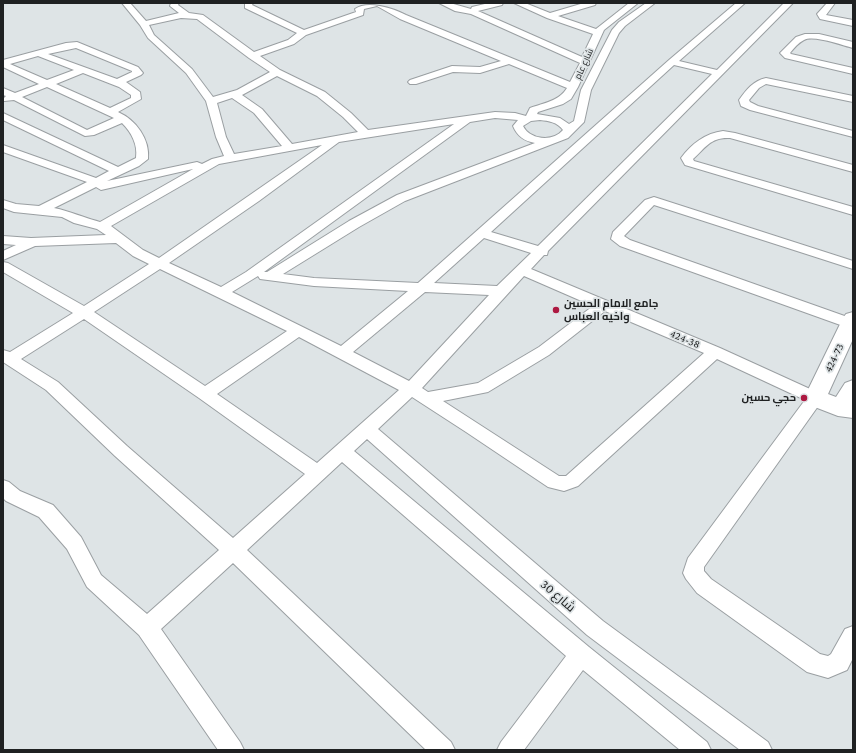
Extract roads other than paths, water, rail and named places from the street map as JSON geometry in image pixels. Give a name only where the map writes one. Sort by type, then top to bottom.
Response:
[{"type":"street","points":[[126,3],[144,24],[151,36],[189,71],[211,101],[221,137],[230,157]]},
{"type":"street","points":[[176,3],[174,6],[187,15]]},
{"type":"street","points":[[249,3],[248,6],[303,33]]},
{"type":"street","points":[[252,56],[291,42],[303,33],[360,13],[359,9],[361,7],[378,3],[403,17],[573,87]]},
{"type":"street","points":[[443,3],[458,10],[473,12],[585,62]]},
{"type":"street","points":[[473,12],[475,9],[499,3]]},
{"type":"street","points":[[518,3],[550,16],[598,32]]},
{"type":"street","points":[[550,16],[592,3]]},
{"type":"street","name":"شارع عام","points":[[528,118],[534,110],[559,102],[566,98],[573,87],[598,32],[605,24],[634,3]]},
{"type":"street","name":"شارع عام","points":[[567,132],[579,122],[586,90],[615,32],[651,3]]},
{"type":"street","points":[[342,353],[423,286],[672,62],[742,3]]},
{"type":"street","points":[[147,628],[411,389],[501,291],[542,252],[789,3]]},
{"type":"street","points":[[831,3],[821,14],[823,16],[853,23]]},
{"type":"street","points":[[620,14],[632,17]]},
{"type":"street","points":[[144,24],[187,15],[195,15],[200,17],[252,56],[277,72],[321,94],[347,115],[366,134]]},
{"type":"street","points":[[853,45],[812,36],[804,36],[800,38],[786,53],[788,56],[853,71]]},
{"type":"street","points":[[3,64],[38,53],[66,46],[77,45],[138,71],[138,73],[123,80],[120,84]]},
{"type":"street","points":[[38,53],[120,84],[136,94],[136,99],[110,112]]},
{"type":"street","points":[[413,82],[452,69],[480,70],[510,61]]},
{"type":"street","points":[[672,62],[719,73]]},
{"type":"street","points":[[3,64],[123,118],[132,127],[143,150],[142,159],[138,162],[118,170],[83,190],[41,210]]},
{"type":"street","points":[[3,101],[82,70]]},
{"type":"street","points":[[211,101],[235,95],[277,72]]},
{"type":"street","points":[[853,99],[770,80],[764,80],[759,82],[744,100],[746,104],[754,108],[853,134]]},
{"type":"street","points":[[3,91],[85,133],[90,133],[123,118]]},
{"type":"street","points":[[235,95],[258,111],[289,147]]},
{"type":"street","points":[[83,190],[230,157],[366,134],[495,115],[555,119],[566,125],[567,132]]},
{"type":"street","points":[[3,116],[118,170]]},
{"type":"street","points":[[528,118],[520,122],[518,126],[519,131],[523,135],[536,140],[551,141]]},
{"type":"street","points":[[223,292],[251,275],[468,119]]},
{"type":"street","points":[[567,132],[588,137]]},
{"type":"street","points":[[269,277],[354,224],[401,198],[560,138],[567,132]]},
{"type":"street","points":[[853,169],[719,134],[711,136],[687,158],[689,163],[700,167],[853,211]]},
{"type":"street","points":[[338,139],[159,264],[85,313],[6,357],[52,386],[121,452],[233,550],[443,750]]},
{"type":"street","points":[[3,148],[97,182]]},
{"type":"street","points":[[102,226],[216,160]]},
{"type":"street","points":[[852,321],[625,243],[618,239],[618,235],[649,203],[654,201],[853,265]]},
{"type":"street","points":[[3,204],[14,208],[65,214],[82,221],[102,226],[138,253],[159,264],[223,292],[411,389],[554,482],[564,484],[572,481],[715,352]]},
{"type":"street","points":[[482,233],[542,252]]},
{"type":"street","points":[[3,240],[31,242],[118,239]]},
{"type":"street","points":[[3,256],[31,242]]},
{"type":"street","points":[[3,266],[85,313],[205,394],[317,473]]},
{"type":"street","name":"424-38","points":[[523,271],[715,352],[848,412]]},
{"type":"street","points":[[251,275],[314,282],[423,286],[501,291]]},
{"type":"street","points":[[426,398],[482,388],[544,351],[603,305]]},
{"type":"street","name":"424-73","points":[[815,398],[852,321]]},
{"type":"street","points":[[205,394],[298,331]]},
{"type":"street","points":[[848,412],[853,388]]},
{"type":"street","points":[[815,398],[694,564],[693,573],[704,586],[815,664],[828,667],[839,662],[853,636]]},
{"type":"street","name":"شارع 30","points":[[366,429],[595,628],[760,750]]},
{"type":"street","points":[[342,451],[581,655],[699,750]]},
{"type":"street","points":[[3,487],[13,496],[46,511],[74,543],[94,581],[147,628],[232,750]]},
{"type":"street","points":[[509,750],[581,655]]},
{"type":"place","name":"جامع الامام الحسين واخيه العباس","points":[[556,310]]},
{"type":"place","name":"حجي حسين","points":[[804,398]]}]
